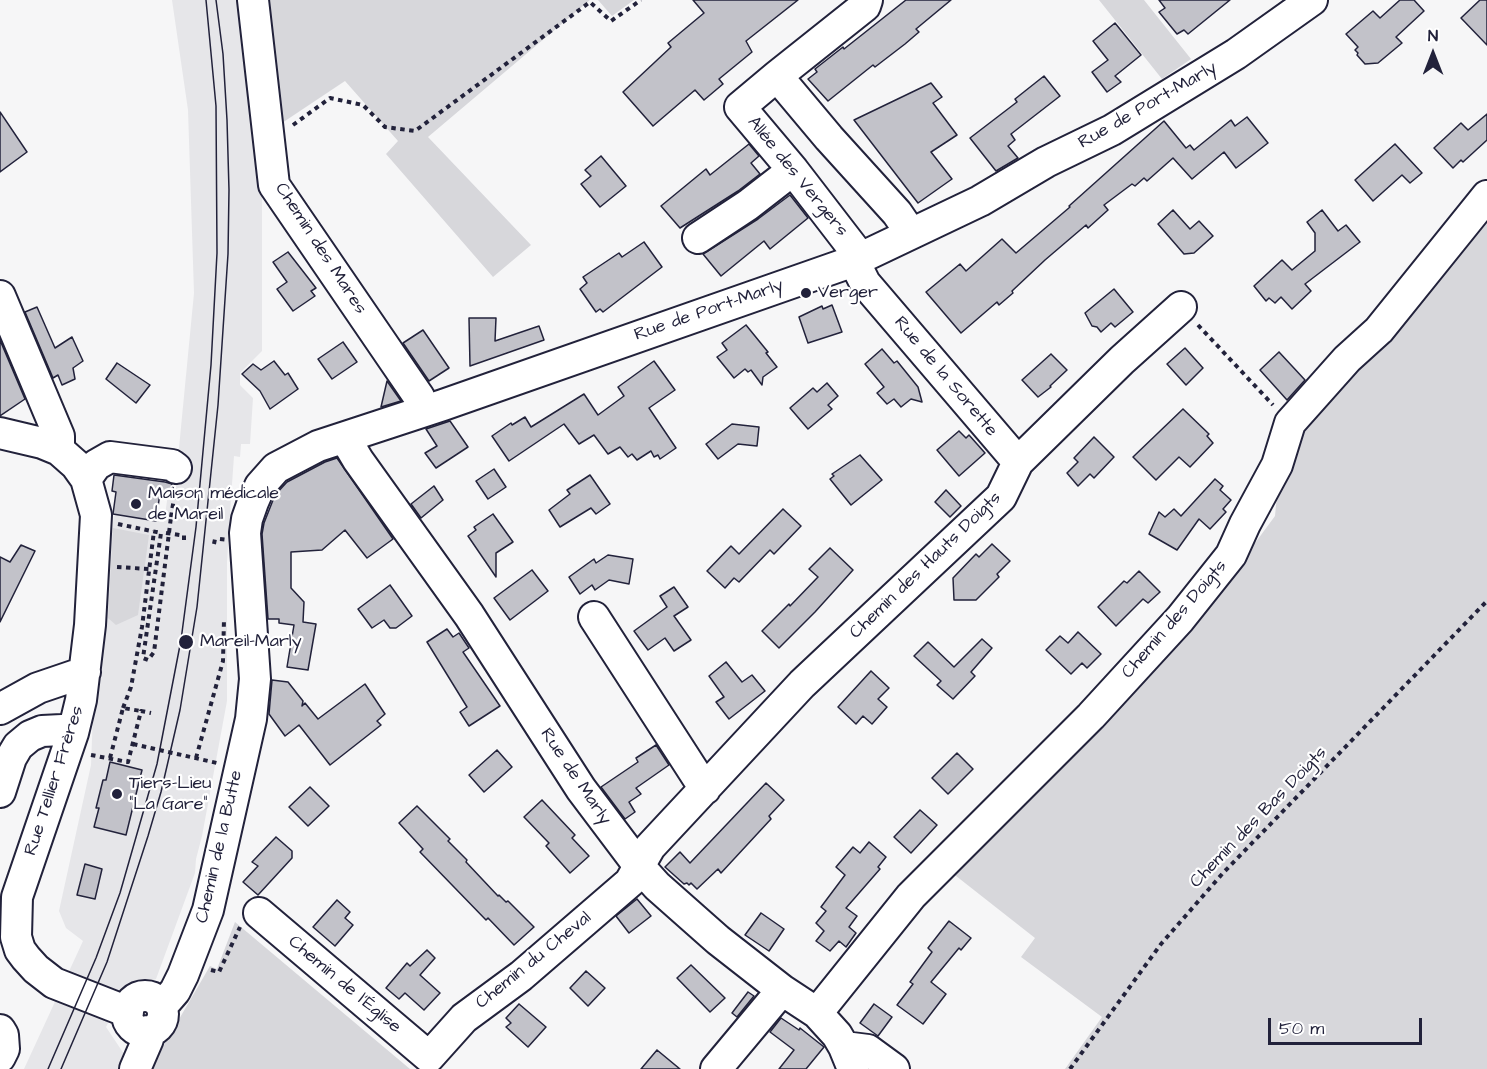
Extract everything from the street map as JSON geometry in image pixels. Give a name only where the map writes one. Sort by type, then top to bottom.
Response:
[{"type":"street","name":"Chemin des Mares","points":[[253,0],[274,184],[418,400]]},
{"type":"street","name":"Allée des Vergers","points":[[857,259],[793,170],[740,107],[865,6],[867,0]]},
{"type":"street","name":"Rue de Port-Marly","points":[[255,679],[245,533],[253,502],[261,486],[276,468],[310,449],[345,438],[418,400],[857,259],[910,232],[980,201],[1046,162],[1112,130],[1236,54],[1312,0]]},
{"type":"street","points":[[777,76],[897,213],[910,232]]},
{"type":"street","points":[[698,238],[748,205],[793,170]]},
{"type":"street","name":"Chemin des Doigts","points":[[817,1013],[911,896],[1091,716],[1180,619],[1230,555],[1277,465],[1290,423],[1347,359],[1379,330],[1487,196]]},
{"type":"street","name":"Rue de la Sorette","points":[[857,259],[865,283],[1018,462]]},
{"type":"street","points":[[0,296],[59,436],[58,450]]},
{"type":"street","name":"Chemin des Hauts Doigts","points":[[639,866],[650,847],[802,684],[1001,496],[1018,462],[1122,360],[1182,307]]},
{"type":"street","name":"Rue Tellier Frères","points":[[0,433],[42,443],[58,450],[76,465],[86,479],[96,515],[90,625],[83,686],[70,742],[17,897],[16,937],[20,950],[26,958],[54,983],[146,1016]]},
{"type":"street","name":"Rue de Marly","points":[[345,438],[358,460],[469,615],[581,789],[639,866],[657,886],[718,940],[782,990],[817,1013],[837,1035],[849,1058]]},
{"type":"street","points":[[86,479],[96,465],[110,457],[172,465],[176,468]]},
{"type":"street","points":[[594,617],[705,789]]},
{"type":"street","name":"Chemin de la Butte","points":[[135,1069],[148,1039],[146,1016],[175,992],[208,910],[251,719],[255,679]]},
{"type":"street","points":[[0,709],[38,688],[83,686]]},
{"type":"street","points":[[0,792],[11,758],[18,746],[30,736],[42,731],[62,730],[70,742]]},
{"type":"street","name":"Chemin du Cheval","points":[[429,1057],[464,1018],[521,976],[630,882],[639,866]]},
{"type":"street","name":"Chemin de l'Église","points":[[250,918],[429,1057]]},
{"type":"street","points":[[716,1069],[782,990]]},
{"type":"street","points":[[0,1030],[3,1035],[4,1049],[0,1057]]},
{"type":"street","points":[[849,1058],[868,1050],[894,1069]]},
{"type":"path","points":[[270,141],[330,98],[363,105],[385,127],[415,131],[590,2],[611,21],[641,0]]},
{"type":"path","points":[[1182,307],[1290,423]]},
{"type":"path","points":[[163,533],[143,658],[148,660],[154,652],[174,517],[172,511]]},
{"type":"path","points":[[96,515],[107,522],[183,537]]},
{"type":"path","points":[[110,758],[131,687],[139,647],[154,531]]},
{"type":"path","points":[[214,544],[218,539],[229,540]]},
{"type":"path","points":[[94,565],[149,569]]},
{"type":"path","name":"Chemin des Bas Doigts","points":[[1070,1069],[1161,944],[1223,873],[1487,601]]},
{"type":"path","points":[[196,758],[223,661]]},
{"type":"path","points":[[123,708],[151,713]]},
{"type":"path","points":[[70,742],[110,758],[128,762],[141,711]]},
{"type":"path","points":[[150,748],[151,742]]},
{"type":"path","points":[[133,744],[214,762]]},
{"type":"path","points":[[181,755],[183,749]]},
{"type":"path","points":[[207,969],[219,972],[250,918]]},
{"type":"shaded area","points":[[172,0],[247,0],[262,190],[262,351],[240,373],[240,385],[253,398],[250,444],[241,444],[240,457],[234,456],[227,562],[227,701],[195,873],[156,979],[125,990],[106,1027],[132,1066],[130,1069],[24,1069],[83,941],[66,928],[59,911],[91,765],[94,687],[114,514],[164,522],[168,494],[170,494],[178,458],[194,293],[188,110]]},
{"type":"shaded area","points":[[270,0],[590,0],[428,137],[531,245],[493,277],[386,154],[398,141],[345,81],[279,125],[274,116]]},
{"type":"shaded area","points":[[598,0],[634,0],[612,16]]},
{"type":"shaded area","points":[[1099,0],[1144,0],[1191,59],[1162,79]]},
{"type":"shaded area","points":[[1487,214],[1487,1069],[1065,1069],[1102,1017],[1021,957],[1035,938],[951,872],[1191,630],[1275,516],[1279,474],[1298,435],[1394,332]]},
{"type":"shaded area","points":[[113,528],[149,535],[138,615],[116,625],[108,618]]},
{"type":"shaded area","points":[[235,922],[410,1069],[150,1069],[210,966],[217,969]]},
{"type":"building","points":[[693,0],[798,0],[746,41],[752,52],[719,79],[723,84],[704,100],[695,90],[653,126],[623,92],[671,47],[668,43],[704,13]]},
{"type":"building","points":[[906,0],[951,0],[916,29],[919,32],[905,44],[875,67],[873,65],[828,101],[808,79],[817,72],[815,69]]},
{"type":"building","points":[[1159,0],[1230,0],[1188,34],[1184,30],[1177,34],[1159,12],[1165,8]]},
{"type":"building","points":[[1400,0],[1414,0],[1424,11],[1396,37],[1402,43],[1378,63],[1365,64],[1357,55],[1355,50],[1358,47],[1346,34],[1373,11],[1380,18]]},
{"type":"building","points":[[1480,0],[1487,0],[1487,45],[1461,18]]},
{"type":"building","points":[[1115,23],[1141,55],[1115,76],[1121,82],[1107,92],[1092,72],[1108,60],[1093,41]]},
{"type":"building","points":[[1044,76],[1060,96],[1011,134],[1015,140],[1008,146],[1018,158],[996,171],[970,138],[1017,102],[1015,99]]},
{"type":"building","points":[[931,83],[942,97],[933,103],[957,135],[931,152],[952,179],[918,203],[854,120]]},
{"type":"building","points":[[0,112],[27,152],[0,172]]},
{"type":"building","points":[[1487,114],[1487,140],[1453,168],[1434,148],[1461,123],[1468,130]]},
{"type":"building","points":[[1247,117],[1268,143],[1236,168],[1224,152],[1192,179],[1173,158],[1147,181],[1144,178],[1135,186],[1132,184],[1104,205],[1108,210],[1088,228],[1086,225],[1045,260],[1012,291],[1013,293],[999,305],[997,302],[961,333],[926,292],[960,264],[966,271],[1002,239],[1016,253],[1164,121],[1186,148],[1190,145],[1194,150],[1231,120],[1235,126]]},
{"type":"building","points":[[749,144],[759,156],[751,163],[760,174],[680,228],[661,206],[706,169],[710,175]]},
{"type":"building","points":[[1395,144],[1422,173],[1410,183],[1402,175],[1373,201],[1355,180]]},
{"type":"building","points":[[601,156],[626,186],[600,207],[581,184],[591,176],[585,170]]},
{"type":"building","points":[[790,195],[808,218],[770,249],[764,241],[721,276],[703,254],[758,219]]},
{"type":"building","points":[[1173,210],[1190,229],[1199,221],[1213,236],[1194,253],[1184,254],[1158,224]]},
{"type":"building","points":[[1322,210],[1338,231],[1346,225],[1360,242],[1305,284],[1311,291],[1292,309],[1281,297],[1275,303],[1269,298],[1266,301],[1254,286],[1282,260],[1292,270],[1315,251],[1315,233],[1307,222]]},
{"type":"building","points":[[644,242],[662,267],[603,312],[600,309],[596,312],[580,289],[587,283],[583,277],[619,253],[622,257]]},
{"type":"building","points":[[288,252],[316,288],[311,291],[315,296],[293,311],[277,289],[287,282],[273,262]]},
{"type":"building","points":[[1114,289],[1133,312],[1115,327],[1111,323],[1101,332],[1097,327],[1092,326],[1085,313]]},
{"type":"building","points":[[832,305],[842,332],[808,343],[799,317],[822,306],[823,309]]},
{"type":"building","points":[[37,307],[55,348],[72,337],[83,361],[73,368],[75,379],[62,385],[58,375],[53,378],[25,312]]},
{"type":"building","points":[[469,318],[496,318],[495,341],[539,326],[544,340],[470,366]]},
{"type":"building","points":[[746,325],[777,367],[763,377],[762,385],[751,370],[748,372],[745,369],[734,378],[717,357],[727,350],[722,343]]},
{"type":"building","points":[[423,330],[449,368],[429,381],[403,343]]},
{"type":"building","points":[[0,340],[25,399],[0,416]]},
{"type":"building","points":[[343,342],[357,362],[332,379],[318,359]]},
{"type":"building","points":[[1185,348],[1203,368],[1186,385],[1167,364]]},
{"type":"building","points":[[882,349],[894,363],[897,361],[918,387],[922,402],[911,399],[901,407],[894,399],[887,404],[877,393],[884,387],[865,364]]},
{"type":"building","points":[[1279,352],[1305,380],[1287,400],[1260,370]]},
{"type":"building","points":[[1051,354],[1067,370],[1038,397],[1022,380]]},
{"type":"building","points":[[274,361],[285,375],[288,373],[298,389],[270,409],[260,391],[242,374],[253,364],[261,370]]},
{"type":"building","points":[[654,361],[675,390],[649,408],[676,448],[660,459],[658,455],[654,457],[651,451],[637,460],[632,454],[628,457],[620,447],[608,454],[594,435],[579,444],[564,424],[509,461],[492,436],[525,417],[531,427],[584,394],[598,415],[624,396],[618,387]]},
{"type":"building","points":[[117,363],[150,385],[136,403],[106,379]]},
{"type":"building","points":[[387,381],[401,401],[381,407]]},
{"type":"building","points":[[827,383],[838,396],[828,405],[832,409],[808,429],[790,408],[813,388],[817,392]]},
{"type":"building","points":[[1183,409],[1209,434],[1207,436],[1213,443],[1190,467],[1179,457],[1156,480],[1133,457]]},
{"type":"building","points":[[450,421],[468,447],[436,468],[425,453],[437,446],[426,429]]},
{"type":"building","points":[[732,424],[759,427],[757,446],[738,444],[718,459],[706,444]]},
{"type":"building","points":[[959,431],[966,438],[969,435],[985,453],[959,476],[937,450]]},
{"type":"building","points":[[1094,437],[1114,457],[1094,478],[1090,474],[1078,486],[1067,473],[1078,462],[1074,458]]},
{"type":"building","points":[[860,455],[882,480],[851,505],[830,479],[834,476],[832,474]]},
{"type":"building","points":[[337,458],[393,539],[367,558],[345,530],[322,550],[291,552],[291,588],[304,602],[303,622],[316,624],[308,670],[287,667],[294,625],[279,623],[279,619],[268,619],[262,534],[264,523],[275,495],[287,482]]},
{"type":"building","points":[[494,469],[506,487],[488,499],[476,481]]},
{"type":"building","name":"Maison médicale de Mareil","points":[[114,475],[172,484],[170,495],[160,493],[156,521],[113,514],[116,492],[112,491]]},
{"type":"building","points":[[590,475],[610,504],[596,514],[591,508],[560,527],[549,510],[570,494],[567,490]]},
{"type":"building","points":[[1215,479],[1223,486],[1220,490],[1231,500],[1223,509],[1226,512],[1210,529],[1199,519],[1177,550],[1149,534],[1159,512],[1165,517],[1174,509],[1181,516]]},
{"type":"building","points":[[434,486],[443,500],[421,518],[411,504]]},
{"type":"building","points":[[946,490],[961,506],[950,517],[935,502]]},
{"type":"building","points":[[783,509],[801,526],[774,554],[770,550],[739,582],[734,578],[725,588],[707,571],[731,546],[739,554]]},
{"type":"building","points":[[493,514],[513,542],[496,553],[496,577],[468,536],[476,530],[474,527]]},
{"type":"building","points":[[992,544],[1010,561],[997,574],[999,577],[976,600],[954,600],[953,578],[976,554],[979,557]]},
{"type":"building","points":[[21,545],[35,551],[0,622],[0,557],[10,562]]},
{"type":"building","points":[[830,548],[853,570],[779,648],[762,631],[818,577],[809,569]]},
{"type":"building","points":[[608,555],[633,559],[629,584],[609,580],[595,590],[592,585],[580,594],[569,577],[594,559],[596,563]]},
{"type":"building","points":[[532,570],[548,591],[510,620],[494,598]]},
{"type":"building","points":[[1139,571],[1160,592],[1148,603],[1143,599],[1116,626],[1098,607],[1124,581],[1127,583]]},
{"type":"building","points":[[390,585],[412,616],[396,628],[390,628],[384,620],[372,628],[358,609]]},
{"type":"building","points":[[674,587],[688,607],[674,616],[691,640],[674,651],[665,638],[648,650],[634,631],[667,607],[660,596]]},
{"type":"building","points":[[447,629],[453,637],[459,633],[469,648],[463,652],[500,706],[469,726],[460,712],[467,707],[427,642]]},
{"type":"building","points":[[1078,632],[1101,654],[1087,668],[1082,663],[1071,674],[1046,650],[1060,636],[1068,643]]},
{"type":"building","points":[[982,639],[992,648],[971,672],[975,676],[953,699],[937,685],[941,681],[914,656],[928,642],[954,667]]},
{"type":"building","points":[[726,662],[742,682],[752,675],[765,691],[729,719],[716,702],[724,697],[709,676]]},
{"type":"building","points":[[871,671],[889,688],[878,699],[887,707],[872,724],[863,716],[856,724],[838,707]]},
{"type":"building","points":[[272,680],[288,682],[303,701],[302,706],[305,703],[318,719],[365,684],[385,714],[377,721],[381,725],[330,765],[299,725],[285,736],[269,714]]},
{"type":"building","points":[[656,745],[669,765],[636,788],[641,794],[629,802],[635,812],[625,819],[601,787],[638,762],[636,758]]},
{"type":"building","points":[[497,750],[512,767],[484,792],[469,775]]},
{"type":"building","points":[[957,753],[973,769],[948,794],[932,778]]},
{"type":"building","name":"Tiers-Lieu \"La Gare\"","points":[[110,762],[142,770],[126,835],[94,827],[99,808],[96,808]]},
{"type":"building","points":[[766,783],[784,800],[769,816],[771,819],[721,873],[718,869],[697,889],[691,883],[684,884],[665,867],[680,852],[690,863]]},
{"type":"building","points":[[310,787],[329,806],[308,826],[289,807]]},
{"type":"building","points":[[542,800],[575,835],[572,838],[589,856],[570,873],[546,846],[549,843],[524,817]]},
{"type":"building","points":[[417,806],[450,839],[448,841],[498,896],[508,901],[534,927],[514,945],[488,918],[486,920],[420,852],[423,849],[399,823]]},
{"type":"building","points":[[920,810],[937,825],[911,853],[894,837]]},
{"type":"building","points":[[276,837],[292,851],[292,858],[258,895],[243,882],[258,866],[252,862]]},
{"type":"building","points":[[869,842],[886,857],[878,867],[880,869],[846,908],[857,916],[849,927],[856,933],[846,947],[839,941],[830,951],[816,941],[824,931],[816,923],[826,911],[821,907],[845,875],[836,867],[853,847],[860,853]]},
{"type":"building","points":[[85,864],[102,869],[95,899],[77,895]]},
{"type":"building","points":[[637,899],[651,916],[629,933],[616,916]]},
{"type":"building","points":[[337,900],[350,912],[345,918],[353,925],[335,946],[313,927]]},
{"type":"building","points":[[761,913],[784,929],[769,951],[745,935]]},
{"type":"building","points":[[949,921],[971,938],[961,950],[959,948],[931,982],[946,994],[923,1024],[897,1005],[913,984],[910,982],[932,952],[928,948]]},
{"type":"building","points":[[427,950],[435,958],[420,975],[440,993],[424,1010],[405,993],[399,999],[386,988],[407,963],[410,966]]},
{"type":"building","points":[[691,965],[725,998],[710,1012],[677,978]]},
{"type":"building","points":[[586,971],[605,988],[588,1006],[570,988]]},
{"type":"building","points":[[748,992],[754,996],[737,1017],[732,1013]]},
{"type":"building","points":[[519,1004],[546,1027],[528,1047],[506,1027],[511,1023],[506,1018]]},
{"type":"building","points":[[874,1004],[892,1017],[878,1036],[860,1023]]},
{"type":"building","points":[[781,1018],[799,1030],[800,1028],[824,1047],[806,1069],[779,1069],[794,1050],[770,1032]]},
{"type":"building","points":[[657,1050],[680,1069],[641,1069]]},
{"type":"tram line","points":[[48,1069],[96,958],[120,893],[157,764],[181,640],[196,527],[211,365],[217,253],[216,106],[206,0]]},
{"type":"tram line","points":[[61,1069],[107,962],[161,792],[180,710],[197,607],[218,405],[228,254],[227,120],[223,54],[216,0]]},
{"type":"place","name":"Verger","points":[[806,293]]},
{"type":"place","name":"Maison médicale de Mareil","points":[[136,504]]},
{"type":"place","name":"Mareil-Marly","points":[[186,642]]},
{"type":"place","name":"Tiers-Lieu \"La Gare\"","points":[[117,794]]}]
